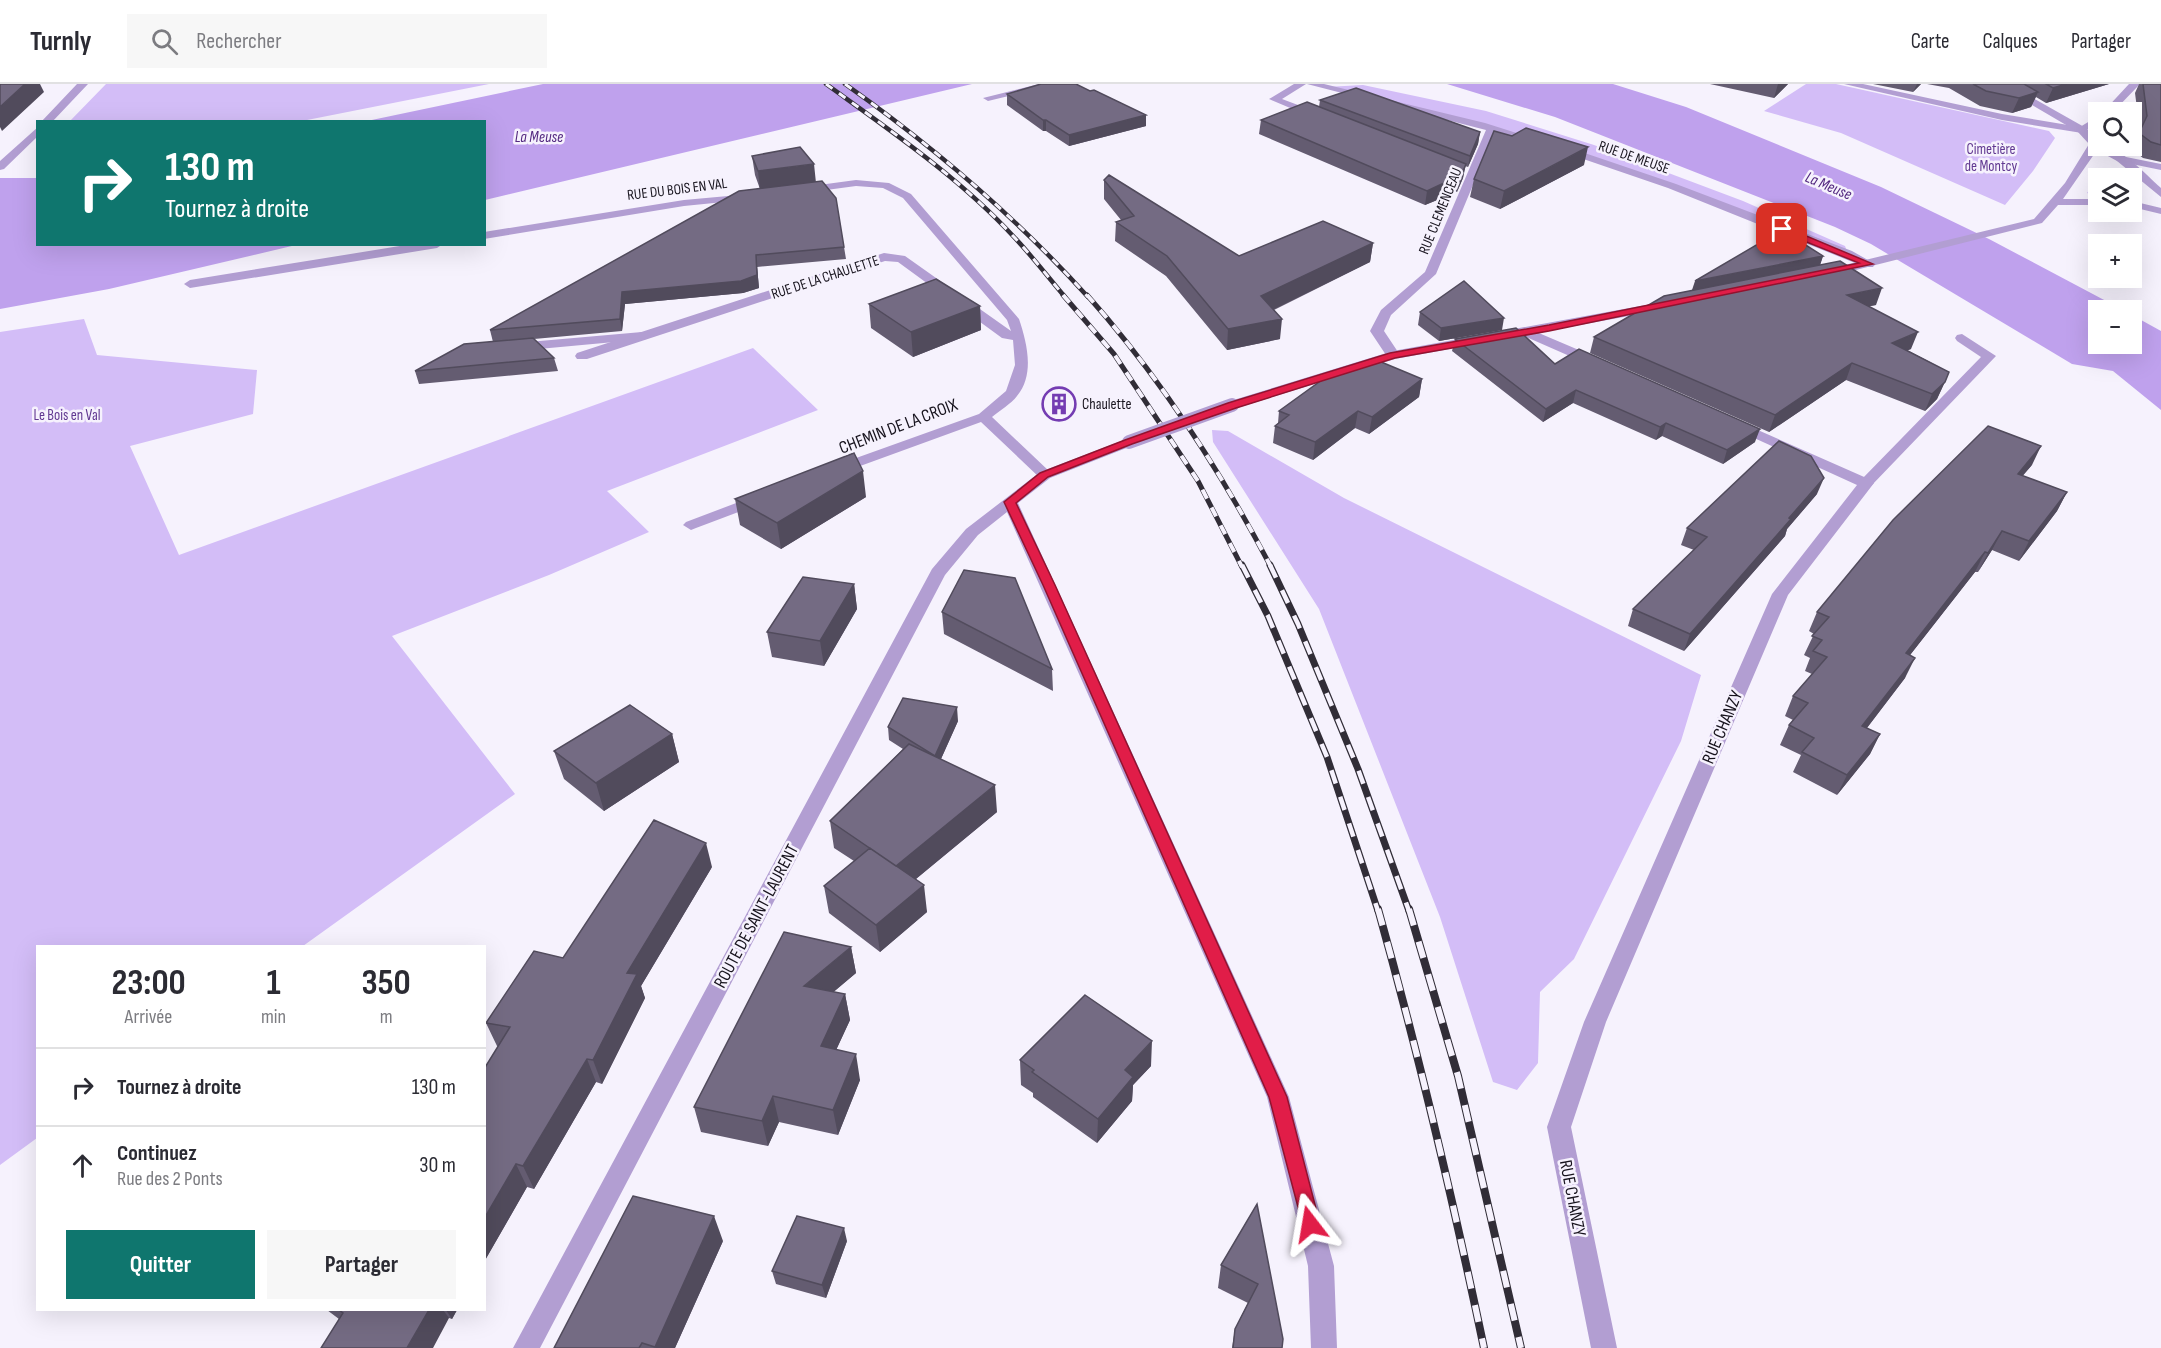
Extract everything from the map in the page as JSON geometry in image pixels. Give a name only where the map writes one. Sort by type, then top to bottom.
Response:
[{"type":"street","points":[[48,120],[83,84]]},
{"type":"street","points":[[988,98],[1053,84]]},
{"type":"street","points":[[1301,84],[1274,99],[1329,120]]},
{"type":"street","name":"RUE DE MEUSE","points":[[1312,84],[1492,128],[1571,151],[1672,186],[1874,263]]},
{"type":"street","points":[[1848,84],[2002,117],[2082,130],[2088,126]]},
{"type":"street","points":[[2001,84],[2082,130],[2088,136]]},
{"type":"street","points":[[2118,102],[2135,84]]},
{"type":"street","name":"RUE CLEMENCEAU","points":[[1393,355],[1377,331],[1386,313],[1430,274],[1465,172],[1492,128]]},
{"type":"street","points":[[0,167],[36,132]]},
{"type":"street","points":[[1814,276],[2038,221],[2068,185],[2088,155]]},
{"type":"street","points":[[2116,156],[2161,194]]},
{"type":"street","points":[[2121,159],[2161,167]]},
{"type":"street","points":[[796,191],[856,183],[885,185],[907,196],[1013,319],[1019,337],[1022,365],[1012,393],[984,417],[1044,475]]},
{"type":"street","name":"RUE DU BOIS EN VAL","points":[[486,236],[684,202],[761,196]]},
{"type":"street","points":[[2054,202],[2088,202]]},
{"type":"street","points":[[2142,206],[2161,211]]},
{"type":"street","points":[[190,285],[425,246]]},
{"type":"street","name":"RUE DE LA CHAULETTE","points":[[582,356],[884,257],[901,259],[1007,335],[1019,337]]},
{"type":"street","name":"ROUTE DE SAINT-LAURENT","points":[[526,1348],[938,573],[972,532],[1044,475],[1232,405],[1393,355],[1679,303]]},
{"type":"street","points":[[1527,332],[1609,368]]},
{"type":"street","points":[[506,348],[642,336]]},
{"type":"street","name":"RUE CHANZY","points":[[1604,1348],[1559,1127],[1595,1022],[1780,594],[1866,483],[1989,356],[1962,339]]},
{"type":"street","name":"CHEMIN DE LA CROIX","points":[[819,477],[970,420],[984,417]]},
{"type":"street","points":[[1727,421],[1866,483]]},
{"type":"street","points":[[692,525],[777,493]]},
{"type":"street","points":[[1010,502],[1278,1097],[1321,1266],[1324,1348]]},
{"type":"green space","points":[[106,84],[489,84],[307,120],[71,120]]},
{"type":"green space","name":"Cimetière de Montcy","points":[[1806,84],[1836,84],[2049,131],[2055,138],[2033,171],[2005,205],[1841,133],[1764,111]]},
{"type":"green space","points":[[1363,85],[1486,111],[1594,145],[1743,201],[1845,246],[1848,254],[1571,151],[1326,87]]},
{"type":"green space","name":"Le Bois en Val","points":[[84,319],[97,355],[257,370],[253,414],[130,446],[179,555],[753,348],[818,410],[607,491],[649,532],[549,575],[392,636],[515,794],[304,945],[36,945],[36,1139],[0,1165],[0,332]]},
{"type":"green space","points":[[1212,430],[1228,431],[1344,498],[1701,675],[1681,741],[1574,959],[1540,992],[1538,1063],[1517,1090],[1493,1082],[1440,917],[1319,609],[1213,442]]},
{"type":"water","name":"La Meuse","points":[[543,84],[972,84],[486,200],[486,120],[372,120]]},
{"type":"water","points":[[1447,84],[1613,84],[1686,107],[1881,187],[1989,239],[2104,300],[2088,300],[2088,354],[2142,354],[2142,321],[2161,331],[2161,410],[2113,371],[2072,364],[1871,244],[1835,227],[1555,117]]},
{"type":"water","points":[[0,178],[36,178],[36,246],[292,246],[109,289],[0,309]]},
{"type":"building","points":[[0,84],[25,84],[0,107]]},
{"type":"building","points":[[1041,84],[1076,84],[1090,91],[1094,90],[1146,115],[1069,135],[1043,120],[1007,94]]},
{"type":"building","points":[[1973,84],[2024,84],[2038,92],[2019,98],[1986,91]]},
{"type":"building","points":[[2046,84],[2066,84],[2053,88]]},
{"type":"building","points":[[2143,84],[2161,84],[2161,145],[2151,142],[2142,135],[2142,127],[2147,116]]},
{"type":"building","points":[[1356,88],[1480,132],[1470,156],[1320,100]]},
{"type":"building","points":[[1307,102],[1466,164],[1460,178],[1449,174],[1444,183],[1427,191],[1261,120]]},
{"type":"building","points":[[1526,128],[1588,147],[1504,191],[1474,179],[1494,131],[1512,136]]},
{"type":"building","points":[[800,147],[814,164],[758,171],[752,156]]},
{"type":"building","points":[[1109,175],[1239,256],[1323,221],[1373,243],[1261,296],[1282,319],[1228,329],[1167,256],[1116,222],[1134,216],[1104,180]]},
{"type":"building","points":[[822,181],[836,198],[844,247],[756,255],[757,275],[741,281],[622,292],[620,319],[490,330],[739,191]]},
{"type":"building","points":[[1782,230],[1823,256],[1695,281]]},
{"type":"building","points":[[1840,261],[1882,288],[1847,295],[1918,332],[1892,343],[1949,372],[1945,382],[1932,394],[1852,363],[1775,415],[1594,337],[1664,296]]},
{"type":"building","points":[[936,279],[980,306],[911,332],[869,304]]},
{"type":"building","points":[[1464,281],[1504,318],[1441,328],[1420,312]]},
{"type":"building","points":[[1516,328],[1555,364],[1579,349],[1760,429],[1727,450],[1666,423],[1660,427],[1576,390],[1546,409],[1455,339]]},
{"type":"building","points":[[533,338],[554,358],[415,371],[464,344]]},
{"type":"building","points":[[1374,359],[1422,379],[1372,417],[1358,411],[1315,442],[1275,426],[1289,415],[1279,411],[1333,372],[1359,367]]},
{"type":"building","points":[[1988,426],[2041,446],[2018,474],[2067,492],[2029,541],[2002,531],[1988,553],[1985,552],[1906,653],[1915,658],[1862,726],[1880,734],[1847,775],[1802,752],[1814,738],[1789,725],[1808,703],[1793,696],[1827,657],[1813,651],[1822,640],[1812,636],[1829,617],[1817,612],[1893,520]]},
{"type":"building","points":[[1779,441],[1811,456],[1824,478],[1789,518],[1791,519],[1690,634],[1633,609],[1707,537],[1687,528]]},
{"type":"building","points":[[854,453],[863,471],[777,523],[735,499]]},
{"type":"building","points":[[964,570],[1015,578],[1052,669],[942,612]]},
{"type":"building","points":[[803,577],[854,584],[820,641],[767,632]]},
{"type":"building","points":[[903,698],[957,707],[935,756],[888,727]]},
{"type":"building","points":[[630,705],[672,734],[596,783],[554,751]]},
{"type":"building","points":[[909,744],[995,785],[896,866],[830,821]]},
{"type":"building","points":[[654,820],[706,843],[627,973],[637,974],[593,1060],[587,1059],[523,1166],[516,1164],[486,1216],[486,1066],[510,1027],[486,1023],[534,951],[563,958]]},
{"type":"building","points":[[870,848],[924,885],[876,925],[824,886]]},
{"type":"building","points":[[784,932],[851,947],[804,986],[845,994],[821,1046],[856,1054],[833,1110],[773,1096],[762,1121],[694,1107]]},
{"type":"building","points":[[1085,995],[1152,1041],[1125,1070],[1133,1077],[1098,1119],[1032,1072],[1034,1070],[1020,1060]]},
{"type":"building","points":[[633,1196],[714,1216],[655,1347],[642,1343],[639,1348],[554,1348]]},
{"type":"building","points":[[1257,1204],[1283,1339],[1282,1348],[1233,1348],[1235,1329],[1258,1284],[1221,1265]]},
{"type":"building","points":[[797,1216],[844,1228],[822,1285],[772,1271]]},
{"type":"building","points":[[340,1311],[428,1311],[407,1348],[321,1348],[343,1313]]},
{"type":"railway","points":[[826,84],[924,156],[971,195],[1021,244],[1065,297]]},
{"type":"railway","points":[[845,84],[910,132],[972,184],[1032,238],[1088,297]]},
{"type":"railway","points":[[1063,295],[1114,354],[1198,481],[1242,567]]},
{"type":"railway","points":[[1087,295],[1139,358],[1187,425],[1231,495],[1271,566]]},
{"type":"railway","points":[[1242,565],[1268,616],[1327,757],[1378,911]]},
{"type":"railway","points":[[1271,566],[1298,624],[1358,769],[1409,911]]},
{"type":"railway","points":[[1378,909],[1435,1128],[1484,1348]]},
{"type":"railway","points":[[1409,909],[1458,1076],[1521,1348]]},
{"type":"place","name":"Chaulette","points":[[1059,404]]},
{"type":"route","points":[[1310,1224],[1278,1097],[1010,502],[1044,475],[1129,442],[1232,405],[1393,355],[1549,328],[1869,264],[1782,229]]}]
